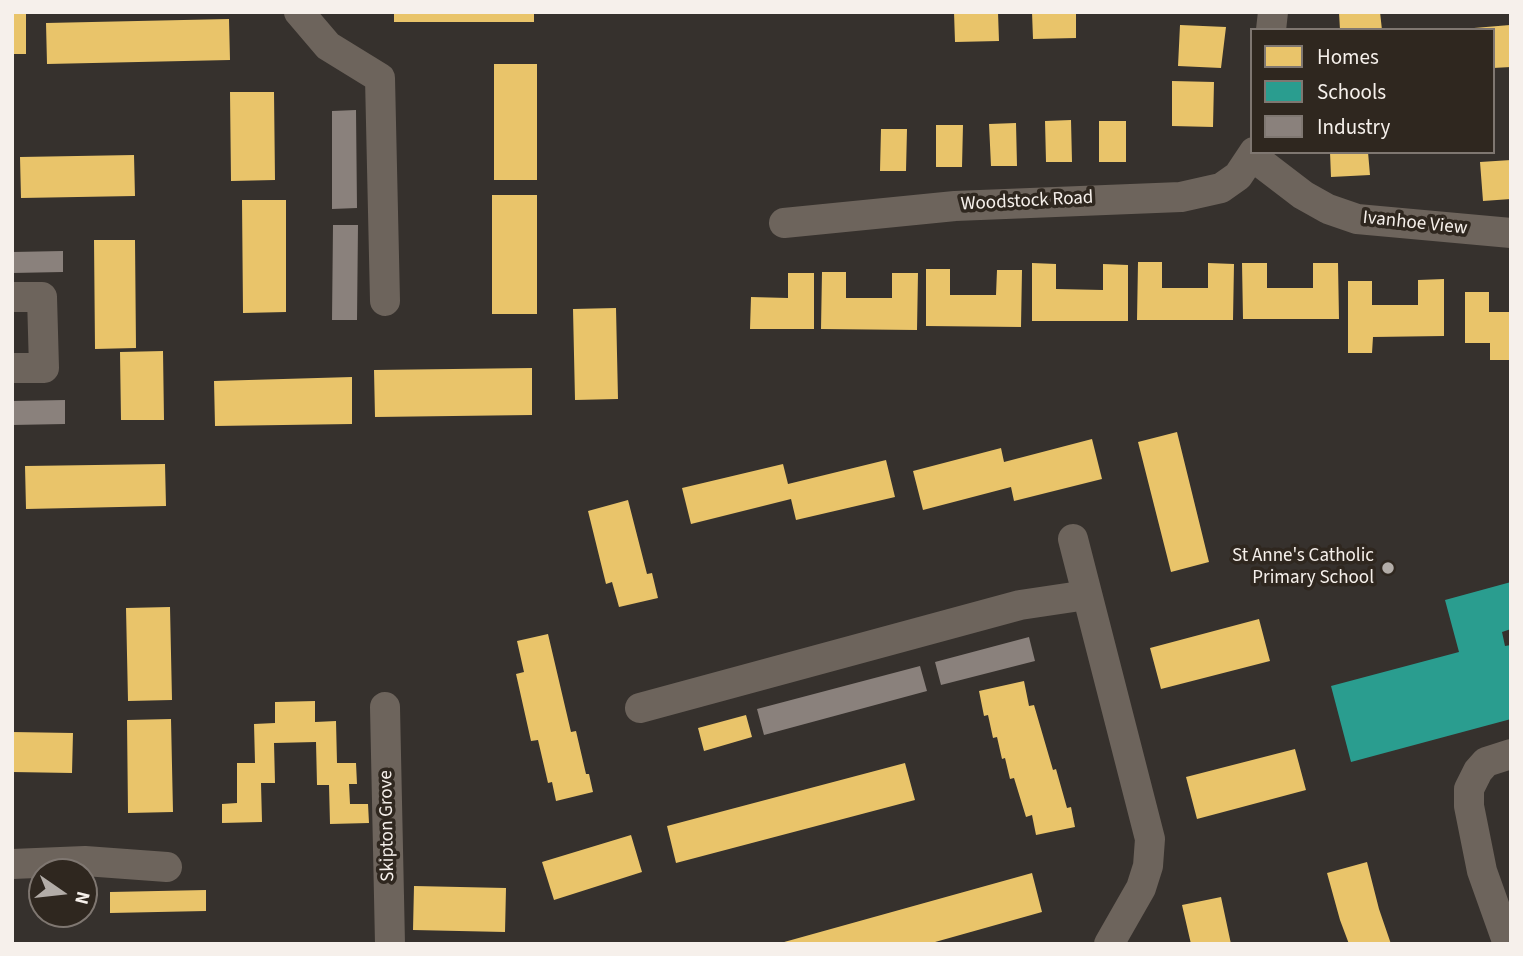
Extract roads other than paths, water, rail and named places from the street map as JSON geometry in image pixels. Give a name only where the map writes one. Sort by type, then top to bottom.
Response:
[{"type":"street","points":[[299,12],[328,46],[380,78],[384,301]]},
{"type":"street","name":"Woodstock Road","points":[[784,223],[955,206],[1181,197],[1221,188],[1238,176],[1253,154]]},
{"type":"street","name":"Ivanhoe View","points":[[1253,154],[1304,195],[1328,209],[1357,219],[1511,233]]},
{"type":"street","points":[[12,297],[43,297],[44,368],[12,368]]},
{"type":"street","points":[[1073,539],[1150,839],[1148,866],[1141,888],[1110,944]]},
{"type":"street","points":[[640,708],[1020,606],[1087,595]]},
{"type":"street","name":"Skipton Grove","points":[[385,708],[390,944]]},
{"type":"street","points":[[1508,944],[1482,871],[1469,806],[1469,789],[1486,762],[1511,754]]},
{"type":"street","points":[[12,864],[85,861],[167,867]]},
{"type":"place","name":"St Anne's Catholic Primary School","points":[[1388,568]]}]
